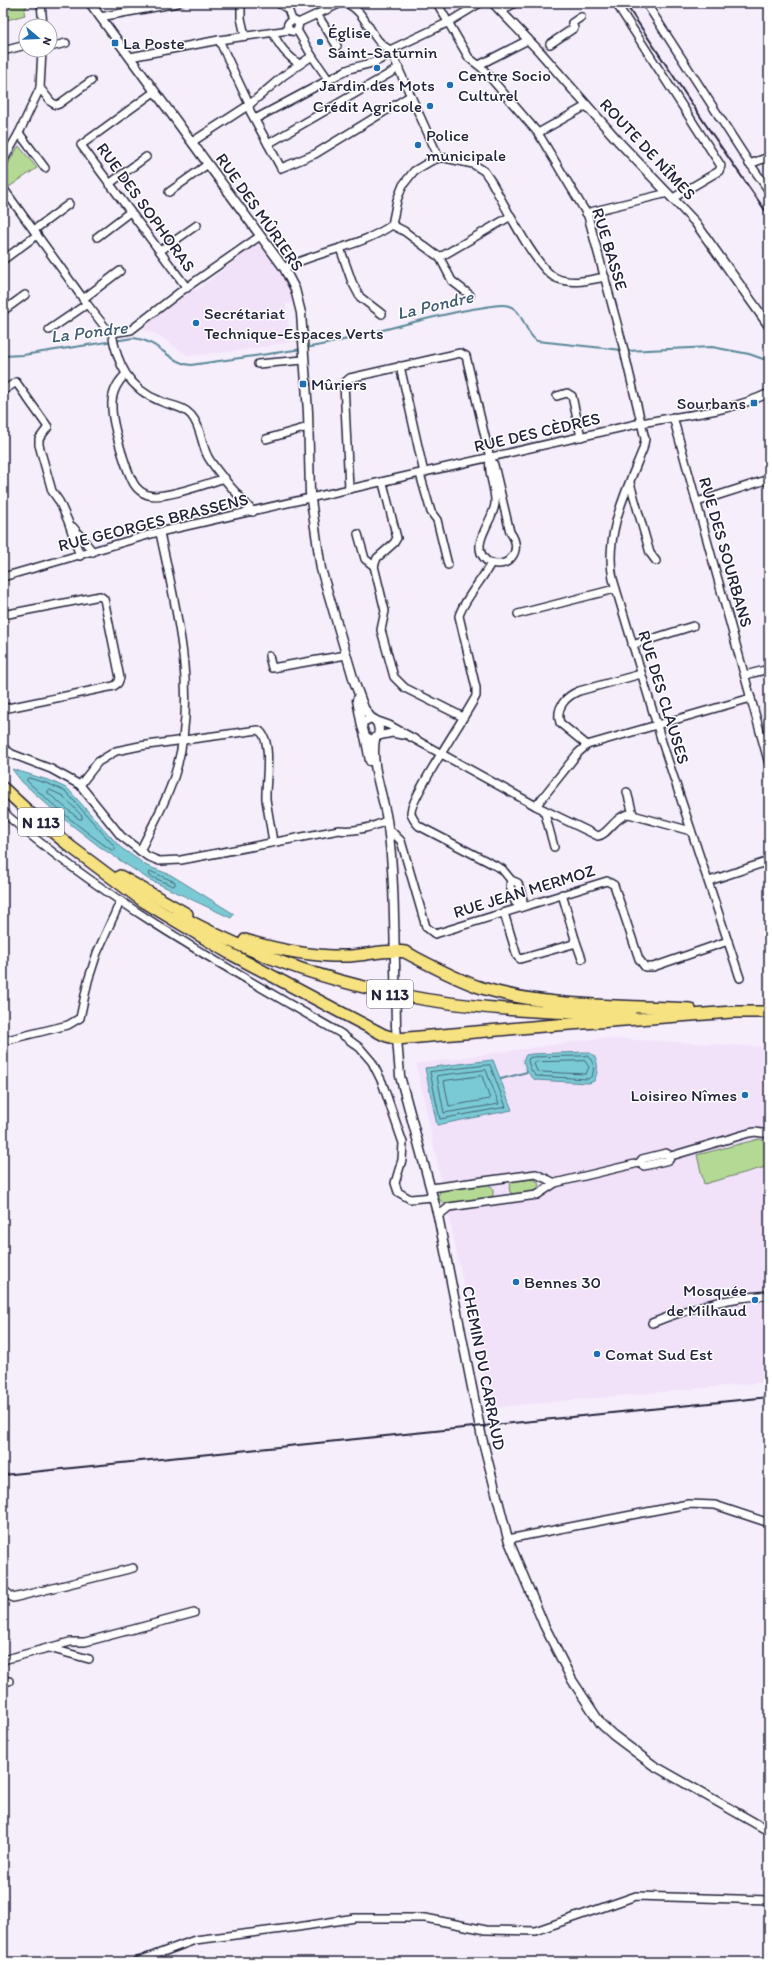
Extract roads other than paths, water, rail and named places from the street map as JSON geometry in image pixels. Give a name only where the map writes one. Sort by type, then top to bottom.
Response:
[{"type":"main road","name":"N 113","points":[[3,788],[31,814],[80,853],[143,895],[213,933],[301,968],[389,994],[499,1009],[617,1013],[732,1012],[769,1009]]},
{"type":"main road","points":[[80,853],[189,915],[241,938],[262,945],[303,953],[329,956],[373,954],[395,950],[405,952],[469,983],[518,997],[598,1005],[732,1012]]},
{"type":"main road","points":[[80,853],[143,901],[229,953],[384,1035],[397,1039],[542,1026],[732,1012]]},
{"type":"main road","name":"N 113","points":[[753,1011],[769,1012]]},
{"type":"street","points":[[41,3],[42,18]]},
{"type":"street","name":"RUE DES MÛRIERS","points":[[90,3],[284,268],[298,299],[307,396],[310,498]]},
{"type":"street","points":[[100,17],[178,3]]},
{"type":"street","points":[[241,3],[241,18],[245,36]]},
{"type":"street","points":[[278,3],[288,9],[312,56],[328,79]]},
{"type":"street","points":[[130,57],[219,40],[289,30],[292,31],[296,24],[341,3]]},
{"type":"street","points":[[345,3],[356,8],[380,44],[390,50],[439,158]]},
{"type":"street","name":"RUE BASSE","points":[[437,3],[469,58],[479,65],[538,133],[586,213],[605,277],[642,423]]},
{"type":"street","points":[[255,119],[328,79],[356,66],[380,62],[390,50],[449,22],[480,3]]},
{"type":"street","name":"ROUTE DE NÎMES","points":[[493,3],[586,106],[698,225],[769,326]]},
{"type":"street","points":[[501,11],[515,3]]},
{"type":"street","points":[[586,213],[671,196],[719,172],[721,166],[616,3]]},
{"type":"street","points":[[646,3],[749,164],[769,190]]},
{"type":"street","points":[[317,14],[337,46]]},
{"type":"street","points":[[550,44],[574,28],[572,23],[580,17]]},
{"type":"street","points":[[273,32],[278,44],[286,54],[299,64]]},
{"type":"street","points":[[219,40],[255,119],[281,168],[315,154],[411,96]]},
{"type":"street","points":[[479,65],[528,40]]},
{"type":"street","points":[[58,45],[66,43]]},
{"type":"street","points":[[3,51],[18,47]]},
{"type":"street","points":[[192,142],[249,105],[299,64],[312,56]]},
{"type":"street","points":[[3,161],[19,133],[40,88],[42,58]]},
{"type":"street","points":[[268,144],[399,68]]},
{"type":"street","points":[[40,88],[51,102],[56,105],[91,81]]},
{"type":"street","name":"RUE DES SOPHORAS","points":[[154,92],[81,145],[187,288]]},
{"type":"street","points":[[538,133],[586,106]]},
{"type":"street","points":[[19,133],[45,168]]},
{"type":"street","points":[[109,184],[146,157]]},
{"type":"street","points":[[749,164],[769,157]]},
{"type":"street","points":[[284,268],[297,262],[371,237],[392,225],[398,196],[408,177],[424,165],[439,158],[465,162],[480,168],[492,181],[540,264],[551,276],[572,282],[605,277]]},
{"type":"street","points":[[169,192],[208,164]]},
{"type":"street","points":[[3,188],[85,302],[105,327],[112,333],[114,348],[125,376],[152,397],[184,410],[191,415],[196,422],[208,456],[253,512]]},
{"type":"street","points":[[3,260],[69,204]]},
{"type":"street","points":[[97,237],[130,212]]},
{"type":"street","points":[[439,256],[511,216]]},
{"type":"street","points":[[160,251],[197,225]]},
{"type":"street","points":[[392,225],[439,256],[452,281],[470,295]]},
{"type":"street","points":[[112,333],[131,330],[260,236]]},
{"type":"street","points":[[340,248],[352,282],[360,297],[382,314]]},
{"type":"street","points":[[49,330],[85,302],[120,271]]},
{"type":"street","points":[[3,311],[25,295]]},
{"type":"street","points":[[349,489],[344,383],[350,378],[400,366],[460,353],[465,355],[490,458],[494,465],[510,532],[514,537],[516,548],[511,558],[502,564],[491,563],[485,559],[480,553],[479,546],[480,538],[485,532],[495,504],[488,468],[490,458]]},
{"type":"street","points":[[258,364],[303,359]]},
{"type":"street","points":[[400,366],[431,512],[437,520],[448,565]]},
{"type":"street","points":[[125,376],[119,381],[115,389],[112,409],[126,463],[132,481],[137,488],[148,495],[156,496],[225,478]]},
{"type":"street","points":[[3,390],[16,382],[48,427],[39,439],[40,445],[52,491],[60,501],[80,556]]},
{"type":"street","points":[[556,396],[567,393],[572,396],[581,437]]},
{"type":"street","name":"RUE DES CÈDRES","points":[[310,498],[383,483],[642,423],[712,411],[740,404],[769,393]]},
{"type":"street","name":"RUE DES SOURBANS","points":[[673,418],[767,751],[769,764]]},
{"type":"street","name":"RUE DES CLAUSES","points":[[642,423],[644,442],[611,539],[611,566],[615,589],[640,674],[740,978]]},
{"type":"street","points":[[266,439],[308,427]]},
{"type":"street","points":[[697,502],[769,479]]},
{"type":"street","points":[[383,483],[397,538],[394,543],[376,558],[374,566],[385,611],[381,630],[396,680],[405,688],[463,717]]},
{"type":"street","points":[[630,483],[650,554],[656,561]]},
{"type":"street","name":"RUE GEORGES BRASSENS","points":[[3,577],[160,533],[310,498]]},
{"type":"street","name":"CHEMIN DU CARRAUD","points":[[310,498],[321,569],[346,655],[364,708],[379,728],[373,753],[388,824],[395,950],[396,1026],[400,1076],[438,1216],[482,1438],[508,1539],[544,1625],[572,1680],[601,1724],[621,1742],[653,1765],[769,1831]]},
{"type":"street","points":[[70,525],[92,552]]},
{"type":"street","points":[[140,851],[171,787],[179,761],[186,706],[183,654],[174,596],[160,533]]},
{"type":"street","points":[[358,534],[365,559],[374,566]]},
{"type":"street","points":[[491,563],[483,580],[463,607],[459,616],[477,692],[474,700],[440,755],[412,808],[413,818],[419,826],[499,867],[510,878],[518,883],[523,900],[521,906]]},
{"type":"street","points":[[518,614],[615,589]]},
{"type":"street","points":[[3,615],[100,596],[104,599],[120,678],[118,683],[114,686],[3,709]]},
{"type":"street","points":[[632,645],[693,626]]},
{"type":"street","points":[[269,656],[272,668],[346,655]]},
{"type":"street","points":[[745,675],[769,669]]},
{"type":"street","points":[[587,745],[560,723],[560,711],[564,700],[575,692],[640,674]]},
{"type":"street","name":"CHEMIN DU CARRAUD","points":[[354,681],[362,726],[383,800]]},
{"type":"street","points":[[536,806],[578,753],[587,745],[751,698]]},
{"type":"street","points":[[362,726],[364,722],[373,719],[382,721],[440,755],[536,806],[599,836],[621,816],[633,814],[691,831]]},
{"type":"street","points":[[80,785],[98,762],[112,752],[123,749],[251,730],[260,731],[264,737],[268,758],[266,799],[273,842]]},
{"type":"street","points":[[365,736],[372,740],[392,733],[409,737]]},
{"type":"street","points":[[3,748],[12,754],[56,772],[80,785],[117,831],[140,851],[153,858],[168,861],[339,830],[346,831],[361,827],[388,824]]},
{"type":"street","points":[[627,792],[633,814]]},
{"type":"street","points":[[544,810],[554,847]]},
{"type":"street","points":[[3,812],[46,848],[120,902],[190,947],[340,1033],[360,1048],[378,1072],[402,1139],[403,1155],[395,1183],[398,1192],[410,1199],[433,1197]]},
{"type":"street","name":"RUE JEAN MERMOZ","points":[[388,824],[401,841],[423,921],[429,931],[439,933],[504,913],[521,906],[606,881],[612,883],[640,962],[647,968],[728,941]]},
{"type":"street","points":[[709,881],[769,861]]},
{"type":"street","points":[[562,894],[582,959]]},
{"type":"street","points":[[3,1041],[68,1024],[80,1018],[88,981],[97,953],[120,902]]},
{"type":"street","points":[[504,913],[517,956],[520,959],[573,944],[575,939]]},
{"type":"street","points":[[438,1216],[449,1207],[538,1195],[556,1183],[639,1163],[642,1159],[660,1154],[666,1153],[671,1156],[749,1133],[755,1132],[769,1134]]},
{"type":"street","points":[[431,1188],[536,1174],[556,1183]]},
{"type":"street","points":[[652,1323],[683,1310],[736,1297],[769,1295]]},
{"type":"street","points":[[508,1539],[688,1504],[715,1505],[769,1523]]},
{"type":"street","points":[[3,1599],[6,1592],[12,1598],[133,1568]]},
{"type":"street","points":[[3,1660],[70,1642],[85,1642],[194,1613]]},
{"type":"street","points":[[48,1648],[89,1659]]},
{"type":"street","points":[[136,1962],[195,1940],[298,1927],[354,1918],[424,1918],[486,1930],[535,1931],[636,1896],[769,1900]]},
{"type":"water","points":[[12,769],[51,781],[68,789],[120,847],[147,866],[171,875],[234,914],[231,918],[148,879],[100,847],[60,816],[22,782]]},
{"type":"water","points":[[591,1053],[594,1056],[597,1064],[596,1077],[594,1081],[589,1083],[535,1080],[527,1072],[523,1060],[526,1055],[532,1054]]},
{"type":"water","points":[[493,1060],[512,1110],[437,1125],[425,1068]]},
{"type":"waterway","name":"La Pondre","points":[[306,348],[349,339],[457,312],[502,305],[509,306],[518,312],[529,333],[537,341],[622,350]]},
{"type":"waterway","name":"La Pondre","points":[[3,356],[23,355],[133,338],[151,343],[176,360],[191,365],[302,349]]},
{"type":"waterway","name":"La Pondre","points":[[626,351],[712,347],[749,354],[769,361]]},
{"type":"waterway","points":[[501,1079],[527,1072]]},
{"type":"tunnel","points":[[540,52],[550,44]]},
{"type":"railway","points":[[625,3],[708,128],[769,216]]},
{"type":"railway","points":[[3,1475],[769,1397]]},
{"type":"place","name":"Église Saint-Saturnin","points":[[320,42]]},
{"type":"place","name":"La Poste","points":[[115,43]]},
{"type":"place","name":"Jardin des Mots","points":[[377,68]]},
{"type":"place","name":"Centre Socio Culturel","points":[[450,85]]},
{"type":"place","name":"Crédit Agricole","points":[[430,106]]},
{"type":"place","name":"Police municipale","points":[[418,145]]},
{"type":"place","name":"Secrétariat Technique-Espaces Verts","points":[[196,323]]},
{"type":"place","name":"Mûriers","points":[[303,384]]},
{"type":"place","name":"Sourbans","points":[[754,403]]},
{"type":"place","name":"Loisireo Nîmes","points":[[745,1095]]},
{"type":"place","name":"Bennes 30","points":[[516,1282]]},
{"type":"place","name":"Mosquée de Milhaud","points":[[755,1300]]},
{"type":"place","name":"Comat Sud Est","points":[[597,1354]]}]
